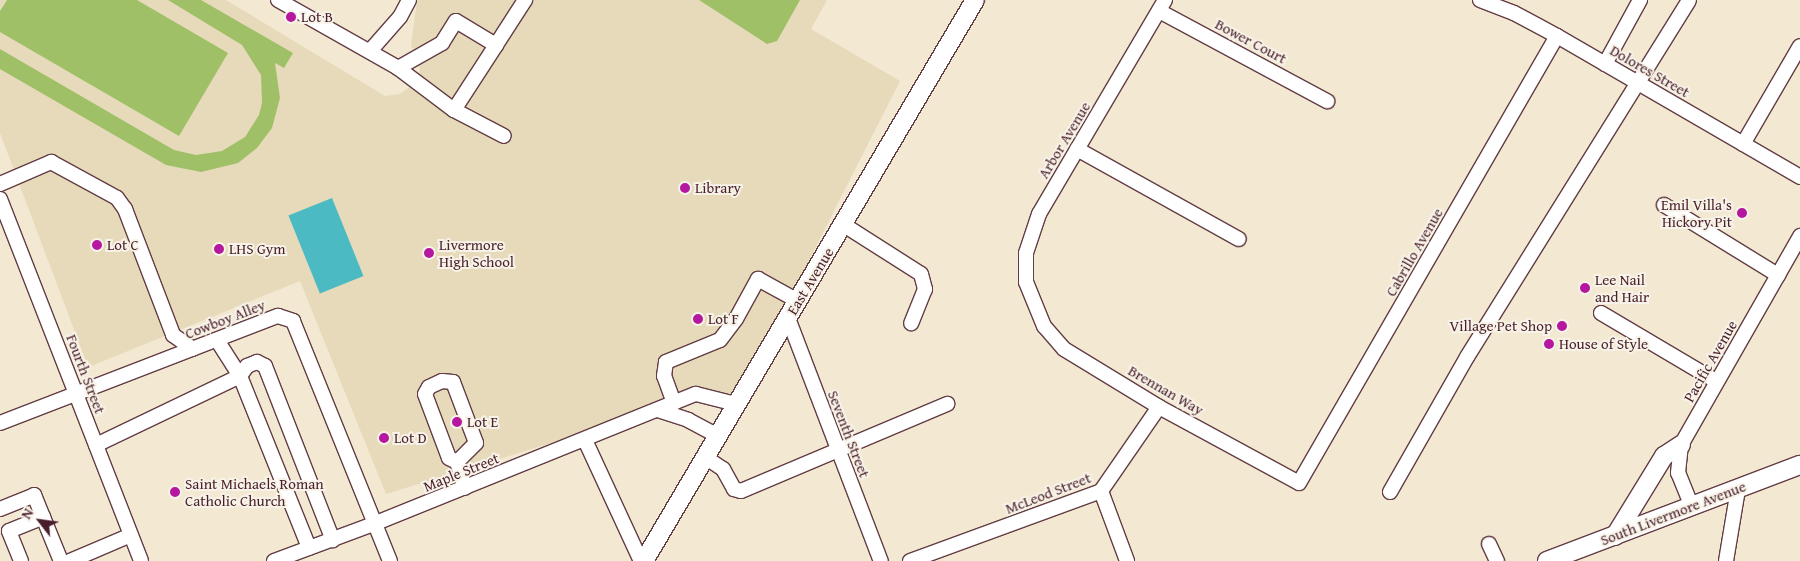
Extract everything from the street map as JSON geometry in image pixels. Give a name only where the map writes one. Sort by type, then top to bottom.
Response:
[{"type":"main road","name":"East Avenue","points":[[643,561],[844,225],[975,0]]},
{"type":"main road","points":[[1615,536],[1664,456],[1681,445]]},
{"type":"main road","name":"South Livermore Avenue","points":[[1546,561],[1572,557],[1615,536],[1800,465]]},
{"type":"street","points":[[278,0],[370,51],[398,68],[454,110],[504,136]]},
{"type":"street","points":[[370,51],[400,16],[408,0]]},
{"type":"street","name":"Dolores Street","points":[[1480,0],[1514,13],[1558,36],[1800,177]]},
{"type":"street","points":[[1605,64],[1640,0]]},
{"type":"street","points":[[1390,492],[1472,349],[1689,0]]},
{"type":"street","points":[[454,110],[496,46],[520,2]]},
{"type":"street","name":"Bower Court","points":[[1162,5],[1327,101]]},
{"type":"street","name":"Arbor Avenue","points":[[1034,306],[1026,282],[1026,253],[1039,214],[1162,5]]},
{"type":"street","points":[[398,68],[442,43],[456,21],[496,46]]},
{"type":"street","name":"Cabrillo Avenue","points":[[1299,483],[1558,36]]},
{"type":"street","points":[[1743,144],[1800,46]]},
{"type":"street","points":[[1078,149],[1238,239]]},
{"type":"street","points":[[0,184],[51,162],[117,198],[125,209],[173,335],[193,349]]},
{"type":"street","name":"Fourth Street","points":[[0,199],[142,561]]},
{"type":"street","points":[[1664,206],[1778,275]]},
{"type":"street","points":[[844,225],[921,274],[925,289],[911,323]]},
{"type":"street","name":"Pacific Avenue","points":[[1692,507],[1678,472],[1681,445],[1800,236]]},
{"type":"street","points":[[674,403],[664,376],[666,362],[720,340],[736,320],[758,279],[798,301]]},
{"type":"street","name":"Brennan Way","points":[[1034,306],[1044,326],[1064,349],[1159,407],[1299,483]]},
{"type":"street","points":[[1601,313],[1716,381]]},
{"type":"street","name":"Cowboy Alley","points":[[0,423],[278,316],[293,321],[390,561]]},
{"type":"street","name":"Seventh Street","points":[[788,318],[881,561]]},
{"type":"street","points":[[218,340],[240,376],[310,548]]},
{"type":"street","points":[[96,444],[240,376],[247,366],[257,362],[265,366],[332,540]]},
{"type":"street","points":[[457,462],[476,443],[453,382],[442,381],[429,387],[425,394],[449,458],[457,462],[465,488]]},
{"type":"street","name":"Maple Street","points":[[274,561],[465,488],[696,394],[736,404]]},
{"type":"street","points":[[705,457],[723,470],[734,489],[741,491],[948,404]]},
{"type":"street","name":"McLeod Street","points":[[910,561],[1101,491],[1159,407]]},
{"type":"street","points":[[658,410],[688,420],[718,436]]},
{"type":"street","points":[[585,440],[643,561]]},
{"type":"street","points":[[1726,561],[1738,488]]},
{"type":"street","points":[[1101,491],[1127,561]]},
{"type":"street","points":[[0,509],[34,495],[61,561]]},
{"type":"street","points":[[22,561],[5,532],[43,516]]},
{"type":"street","points":[[70,561],[131,535]]},
{"type":"street","points":[[1489,544],[1497,561]]},
{"type":"shaded area","name":"Livermore High School","points":[[0,0],[226,0],[385,96],[400,94],[411,86],[420,71],[418,58],[411,46],[417,0],[827,0],[811,29],[900,81],[736,404],[696,394],[658,410],[386,494],[300,281],[91,366],[87,364],[0,133]]},
{"type":"green space","points":[[7,0],[137,0],[228,53],[179,136],[0,32],[0,11]]},
{"type":"green space","points":[[168,0],[201,0],[293,53],[284,68],[275,63],[280,98],[272,128],[257,148],[238,163],[201,172],[166,165],[0,69],[0,49],[174,150],[196,155],[222,151],[245,137],[259,115],[262,103],[261,75],[242,45]]},
{"type":"green space","points":[[699,0],[800,0],[777,41],[767,44]]},
{"type":"water","points":[[332,198],[363,276],[320,293],[288,216]]},
{"type":"place","name":"Lot B","points":[[291,17]]},
{"type":"place","name":"Library","points":[[685,188]]},
{"type":"place","name":"Emil Villa's Hickory Pit","points":[[1742,213]]},
{"type":"place","name":"Lot C","points":[[97,245]]},
{"type":"place","name":"LHS Gym","points":[[219,249]]},
{"type":"place","name":"Livermore High School","points":[[429,253]]},
{"type":"place","name":"Lee Nail and Hair","points":[[1585,288]]},
{"type":"place","name":"Lot F","points":[[698,319]]},
{"type":"place","name":"Village Pet Shop","points":[[1562,326]]},
{"type":"place","name":"House of Style","points":[[1549,344]]},
{"type":"place","name":"Lot E","points":[[457,422]]},
{"type":"place","name":"Lot D","points":[[384,438]]},
{"type":"place","name":"Saint Michaels Roman Catholic Church","points":[[175,492]]}]
